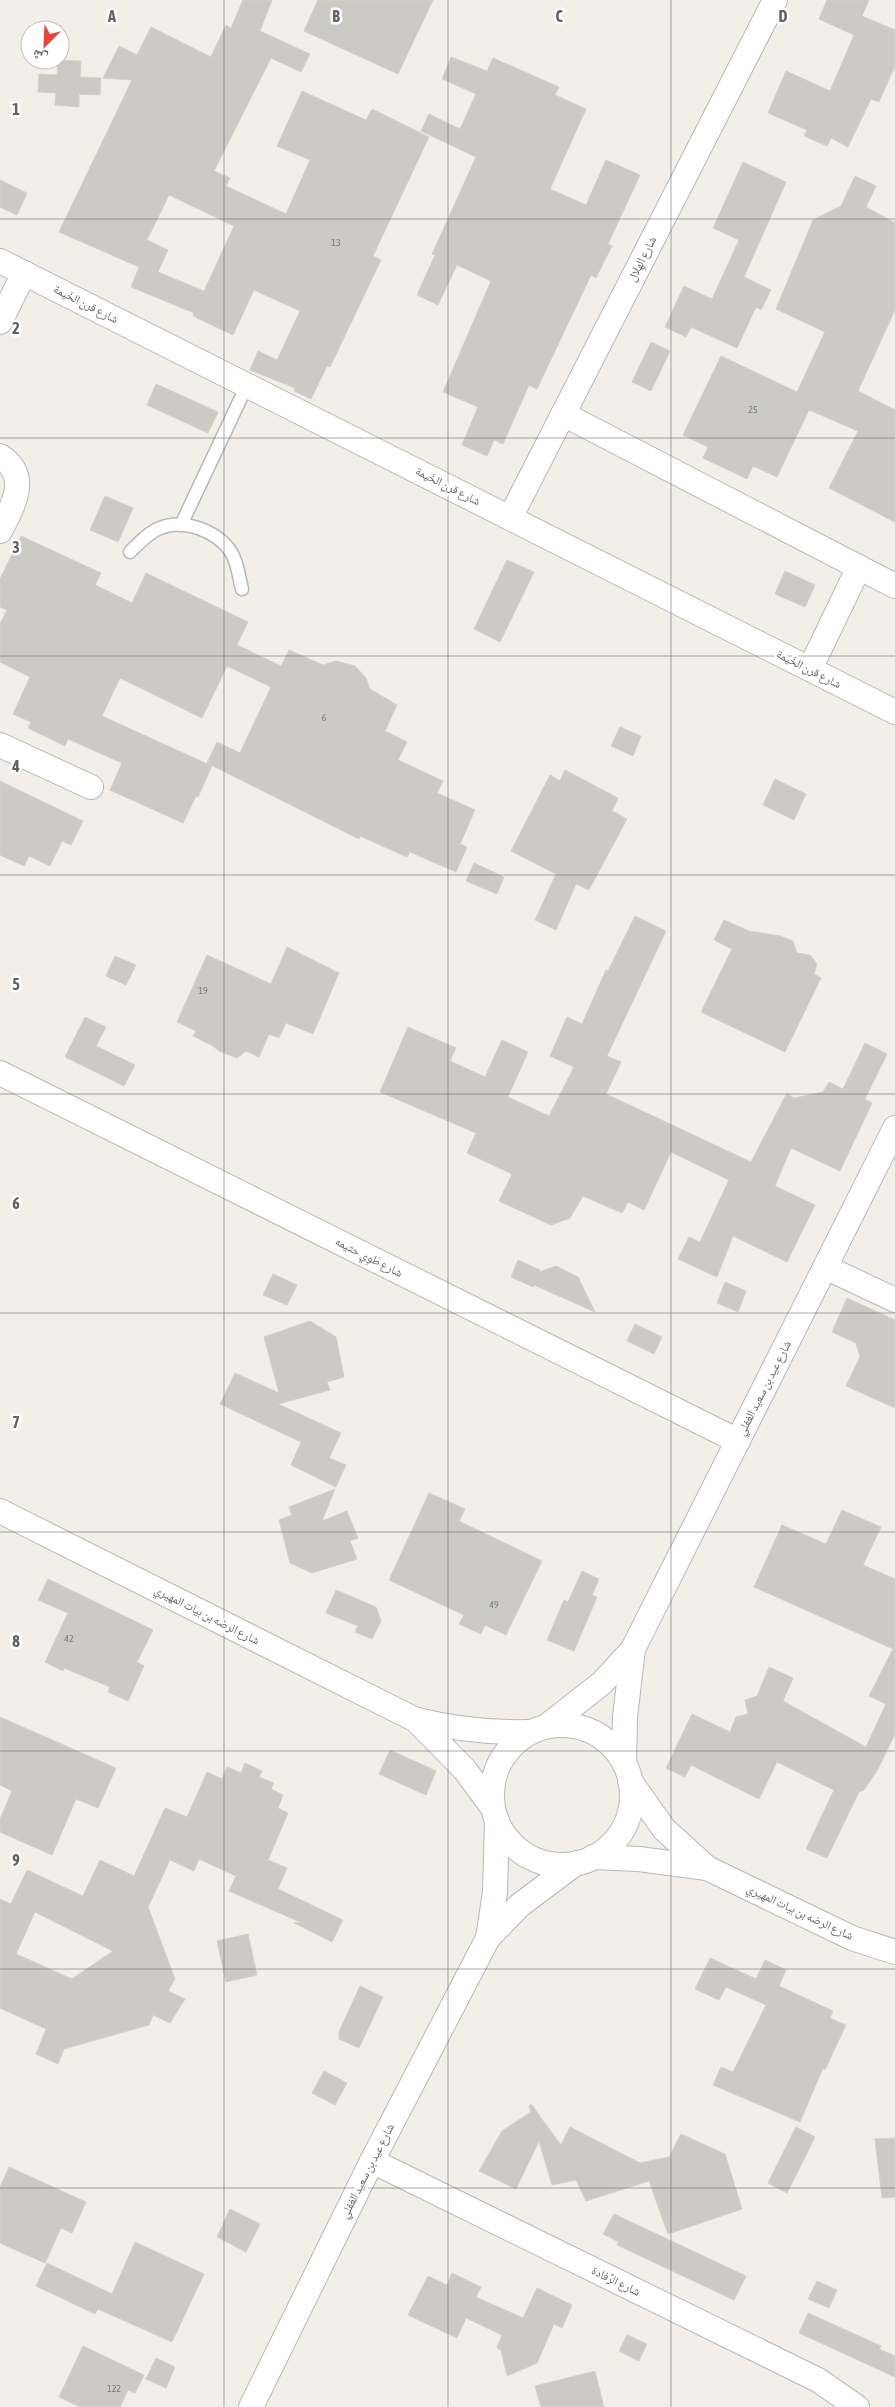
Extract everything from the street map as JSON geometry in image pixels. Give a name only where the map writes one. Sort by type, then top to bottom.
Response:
[{"type":"street","name":"شارع الهِلال","points":[[510,518],[775,0]]},
{"type":"street","name":"شارع قرن الخَيمة","points":[[0,261],[895,712]]},
{"type":"street","points":[[0,322],[24,273]]},
{"type":"street","points":[[563,414],[895,586]]},
{"type":"street","points":[[0,456],[11,466],[18,484],[17,496],[13,507],[0,531]]},
{"type":"street","points":[[810,669],[859,567]]},
{"type":"street","points":[[0,745],[90,787]]},
{"type":"street","name":"شارع طَوِي حثيمه","points":[[0,1073],[738,1441]]},
{"type":"street","name":"شارع عيد بن سعيد الغفلي","points":[[539,1729],[602,1683],[633,1649],[895,1128]]},
{"type":"street","points":[[825,1267],[895,1300]]},
{"type":"street","name":"شارع الرضه بن بيات المهيري","points":[[0,1511],[414,1719],[460,1729],[507,1733],[539,1729]]},
{"type":"street","name":"شارع عيد بن سعيد الغفلي","points":[[627,1772],[625,1717],[633,1649]]},
{"type":"street","name":"شارع الرضه بن بيات المهيري","points":[[414,1719],[454,1758],[495,1815]]},
{"type":"street","points":[[566,1725],[584,1728],[600,1736],[614,1748],[627,1772],[632,1799],[628,1817],[620,1834],[608,1847],[584,1860],[560,1865],[544,1862],[529,1856],[505,1836],[495,1815],[492,1790],[495,1772],[503,1756],[515,1742],[539,1729],[566,1725]]},
{"type":"street","name":"شارع الرضه بن بيات المهيري","points":[[627,1772],[664,1829],[708,1868],[852,1938],[895,1952]]},
{"type":"street","name":"شارع عيد بن سعيد الغفلي","points":[[488,1938],[495,1892],[495,1815]]},
{"type":"street","name":"شارع الرضه بن بيات المهيري","points":[[584,1860],[639,1859],[708,1868]]},
{"type":"street","name":"شارع عيد بن سعيد الغفلي","points":[[251,2407],[372,2161],[488,1938],[520,1905],[584,1860]]},
{"type":"street","name":"شارع الرِّفادة","points":[[372,2161],[818,2380],[857,2407]]},
{"type":"lane","points":[[181,525],[248,385]]},
{"type":"lane","points":[[130,552],[159,528],[181,525],[200,528],[216,536],[231,552],[242,589]]},
{"type":"building","points":[[243,0],[272,0],[260,31],[310,54],[301,72],[271,58],[214,171],[230,178],[226,186],[286,214],[310,160],[277,146],[302,91],[366,120],[372,109],[429,137],[373,256],[381,260],[330,367],[327,366],[311,399],[294,391],[295,388],[250,370],[258,351],[277,360],[300,311],[254,290],[233,335],[193,316],[194,313],[131,287],[139,267],[59,232],[132,80],[103,78],[119,46],[137,55],[151,27],[211,57],[226,25],[231,28]],"holes":[[[169,195],[234,226],[204,291],[158,272],[168,250],[147,240]]]},
{"type":"building","points":[[318,0],[433,0],[398,74],[304,31]]},
{"type":"building","points":[[827,0],[869,0],[862,16],[895,30],[895,66],[879,102],[871,99],[848,147],[831,138],[827,146],[804,136],[807,130],[768,113],[786,71],[830,91],[854,35],[819,19]]},
{"type":"building","points":[[451,57],[487,71],[493,58],[559,87],[555,95],[586,109],[550,189],[586,205],[606,160],[640,175],[608,244],[612,246],[596,278],[591,275],[537,389],[529,385],[503,444],[494,440],[487,456],[462,445],[478,407],[443,392],[491,281],[457,265],[438,305],[417,295],[435,255],[432,254],[476,157],[421,131],[429,114],[460,129],[476,94],[442,79]]},
{"type":"building","points":[[70,61],[81,61],[80,77],[101,78],[100,95],[79,94],[79,107],[55,105],[56,93],[38,92],[39,74],[57,75],[57,70],[70,70]]},
{"type":"building","points":[[743,162],[786,182],[744,277],[771,290],[761,310],[756,307],[737,348],[691,327],[686,337],[665,327],[684,286],[712,299],[739,240],[713,228]]},
{"type":"building","points":[[855,176],[876,186],[866,207],[895,223],[895,310],[858,391],[895,410],[895,522],[829,488],[858,431],[809,410],[777,477],[753,466],[747,479],[703,458],[708,447],[683,435],[721,356],[797,392],[825,332],[776,309],[813,220],[841,206]]},
{"type":"building","points":[[0,180],[27,193],[17,215],[0,207]]},
{"type":"building","points":[[651,342],[670,351],[651,391],[632,382]]},
{"type":"building","points":[[156,384],[218,412],[208,433],[147,405]]},
{"type":"building","points":[[105,496],[133,508],[118,542],[90,530]]},
{"type":"building","points":[[21,536],[101,573],[95,585],[132,603],[146,573],[248,622],[237,645],[281,666],[289,650],[323,665],[336,661],[355,666],[366,678],[370,689],[397,705],[385,731],[407,742],[398,760],[443,781],[437,793],[475,810],[460,844],[467,847],[456,872],[410,852],[407,857],[360,836],[359,839],[207,763],[217,742],[240,753],[271,687],[227,666],[202,718],[120,678],[102,716],[212,766],[198,797],[196,796],[183,823],[110,790],[122,763],[68,739],[65,746],[28,728],[31,722],[13,714],[30,677],[0,662],[0,624],[7,610],[0,607],[0,579]]},
{"type":"building","points":[[507,560],[534,572],[500,642],[474,629]]},
{"type":"building","points":[[785,571],[815,585],[805,607],[775,594]]},
{"type":"building","points":[[620,727],[641,736],[633,756],[611,746]]},
{"type":"building","points":[[565,770],[618,798],[612,811],[627,819],[589,890],[576,884],[556,930],[535,920],[556,874],[511,851],[550,775],[560,781]]},
{"type":"building","points":[[775,779],[806,794],[794,820],[763,805]]},
{"type":"building","points":[[0,781],[83,821],[71,845],[62,841],[50,866],[29,856],[24,866],[0,855]]},
{"type":"building","points":[[474,863],[504,877],[497,894],[466,881]]},
{"type":"building","points":[[635,916],[666,931],[607,1056],[621,1062],[606,1094],[751,1162],[787,1093],[794,1098],[823,1092],[829,1082],[843,1089],[865,1043],[887,1054],[865,1099],[872,1103],[840,1171],[791,1148],[775,1186],[815,1205],[787,1262],[733,1236],[717,1277],[678,1259],[689,1237],[700,1242],[729,1180],[671,1152],[644,1210],[628,1202],[622,1213],[583,1196],[570,1218],[551,1225],[499,1201],[512,1174],[467,1153],[476,1133],[380,1092],[408,1027],[456,1048],[450,1061],[485,1077],[502,1040],[528,1052],[508,1097],[549,1116],[574,1067],[550,1056],[567,1017],[582,1024],[606,970],[608,971]]},
{"type":"building","points":[[724,920],[749,931],[780,936],[793,941],[797,953],[810,955],[817,964],[814,974],[821,978],[785,1052],[701,1012],[732,949],[714,940]]},
{"type":"building","points":[[287,947],[339,973],[313,1034],[286,1023],[279,1038],[269,1034],[259,1057],[246,1051],[237,1058],[219,1051],[193,1036],[196,1031],[177,1022],[207,955],[271,984]]},
{"type":"building","points":[[115,956],[136,965],[126,985],[106,976]]},
{"type":"building","points":[[85,1017],[106,1027],[96,1046],[135,1065],[124,1086],[65,1057]]},
{"type":"building","points":[[518,1260],[540,1270],[539,1272],[556,1266],[578,1277],[595,1312],[511,1277]]},
{"type":"building","points":[[273,1274],[297,1285],[287,1305],[263,1295]]},
{"type":"building","points":[[725,1282],[746,1291],[738,1312],[717,1303]]},
{"type":"building","points":[[847,1298],[895,1320],[895,1408],[846,1386],[860,1357],[856,1343],[832,1332]]},
{"type":"building","points":[[310,1321],[336,1337],[344,1377],[327,1382],[330,1390],[278,1404],[341,1433],[329,1458],[346,1465],[336,1487],[291,1465],[301,1442],[220,1404],[235,1373],[279,1393],[264,1337]]},
{"type":"building","points":[[635,1324],[662,1337],[654,1354],[627,1341]]},
{"type":"building","points":[[335,1489],[322,1521],[347,1511],[358,1538],[350,1541],[357,1559],[312,1573],[290,1563],[279,1520],[292,1515],[289,1507]]},
{"type":"building","points":[[429,1493],[465,1509],[459,1521],[542,1561],[506,1635],[485,1625],[481,1634],[459,1624],[464,1615],[389,1580]]},
{"type":"building","points":[[842,1510],[881,1527],[863,1565],[895,1579],[895,1734],[878,1769],[864,1790],[859,1792],[827,1858],[806,1849],[834,1790],[777,1762],[759,1799],[691,1765],[685,1777],[666,1768],[692,1714],[730,1732],[736,1717],[748,1714],[745,1700],[757,1696],[769,1667],[793,1678],[783,1701],[866,1747],[886,1704],[869,1696],[893,1649],[754,1587],[782,1525],[826,1544]]},
{"type":"building","points":[[582,1571],[599,1579],[592,1595],[597,1597],[574,1651],[547,1640],[564,1600],[568,1602]]},
{"type":"building","points":[[48,1579],[153,1630],[137,1662],[144,1666],[128,1701],[108,1692],[110,1687],[64,1668],[63,1671],[45,1662],[68,1613],[38,1600]]},
{"type":"building","points":[[336,1590],[376,1607],[381,1621],[372,1639],[355,1632],[358,1626],[326,1613]]},
{"type":"building","points":[[0,1717],[116,1768],[98,1808],[76,1799],[52,1855],[0,1832],[0,1819],[12,1791],[0,1785]]},
{"type":"building","points":[[390,1750],[436,1771],[426,1795],[379,1774]]},
{"type":"building","points":[[245,1763],[262,1771],[259,1777],[274,1783],[271,1789],[283,1795],[278,1808],[288,1813],[268,1860],[287,1868],[278,1889],[343,1920],[332,1942],[294,1923],[300,1922],[229,1891],[236,1876],[199,1859],[194,1871],[170,1860],[148,1907],[175,1979],[168,1991],[185,1999],[170,2023],[153,2015],[149,2025],[64,2049],[58,2064],[36,2054],[46,2029],[0,2008],[0,1899],[11,1904],[27,1870],[83,1896],[100,1860],[134,1876],[165,1808],[187,1817],[207,1772],[222,1779],[227,1767],[241,1773]],"holes":[[[35,1912],[113,1951],[72,1979],[16,1954]]]},
{"type":"building","points":[[248,1934],[257,1975],[226,1982],[217,1941]]},
{"type":"building","points":[[710,1958],[756,1979],[765,1960],[786,1970],[779,1986],[833,2011],[830,2018],[846,2025],[825,2070],[823,2068],[800,2122],[713,2085],[721,2067],[733,2072],[766,2005],[726,1987],[719,2000],[695,1989]]},
{"type":"building","points":[[360,1986],[383,1997],[359,2048],[339,2039],[339,2032]]},
{"type":"building","points":[[324,2071],[347,2083],[335,2105],[312,2093]]},
{"type":"building","points":[[531,2104],[561,2145],[570,2127],[640,2163],[669,2157],[681,2134],[725,2154],[742,2209],[668,2234],[649,2181],[586,2201],[576,2180],[552,2185],[539,2141],[516,2189],[479,2171],[502,2131],[531,2112],[529,2106]]},
{"type":"building","points":[[796,2127],[815,2137],[787,2193],[768,2183]]},
{"type":"building","points":[[895,2138],[895,2197],[882,2198],[875,2139]]},
{"type":"building","points":[[9,2167],[86,2202],[72,2233],[61,2228],[45,2263],[0,2243],[0,2187]]},
{"type":"building","points":[[230,2209],[260,2224],[246,2252],[217,2237]]},
{"type":"building","points":[[614,2214],[746,2276],[734,2300],[617,2245],[619,2242],[603,2234]]},
{"type":"building","points":[[135,2242],[204,2274],[172,2342],[98,2309],[95,2314],[36,2286],[47,2263],[112,2294]]},
{"type":"building","points":[[452,2273],[481,2287],[476,2297],[523,2318],[537,2288],[572,2305],[562,2328],[554,2324],[537,2363],[507,2376],[501,2350],[497,2348],[502,2335],[466,2318],[457,2338],[408,2315],[428,2276],[447,2285]]},
{"type":"building","points":[[817,2281],[837,2290],[829,2308],[808,2299]]},
{"type":"building","points":[[808,2313],[881,2346],[879,2349],[895,2356],[895,2377],[799,2333]]},
{"type":"building","points":[[627,2335],[647,2344],[639,2361],[619,2351]]},
{"type":"building","points":[[83,2346],[144,2375],[135,2393],[128,2390],[120,2407],[80,2407],[59,2397]]},
{"type":"building","points":[[156,2358],[175,2367],[166,2388],[146,2379]]},
{"type":"building","points":[[595,2371],[604,2407],[541,2407],[535,2386]]}]
